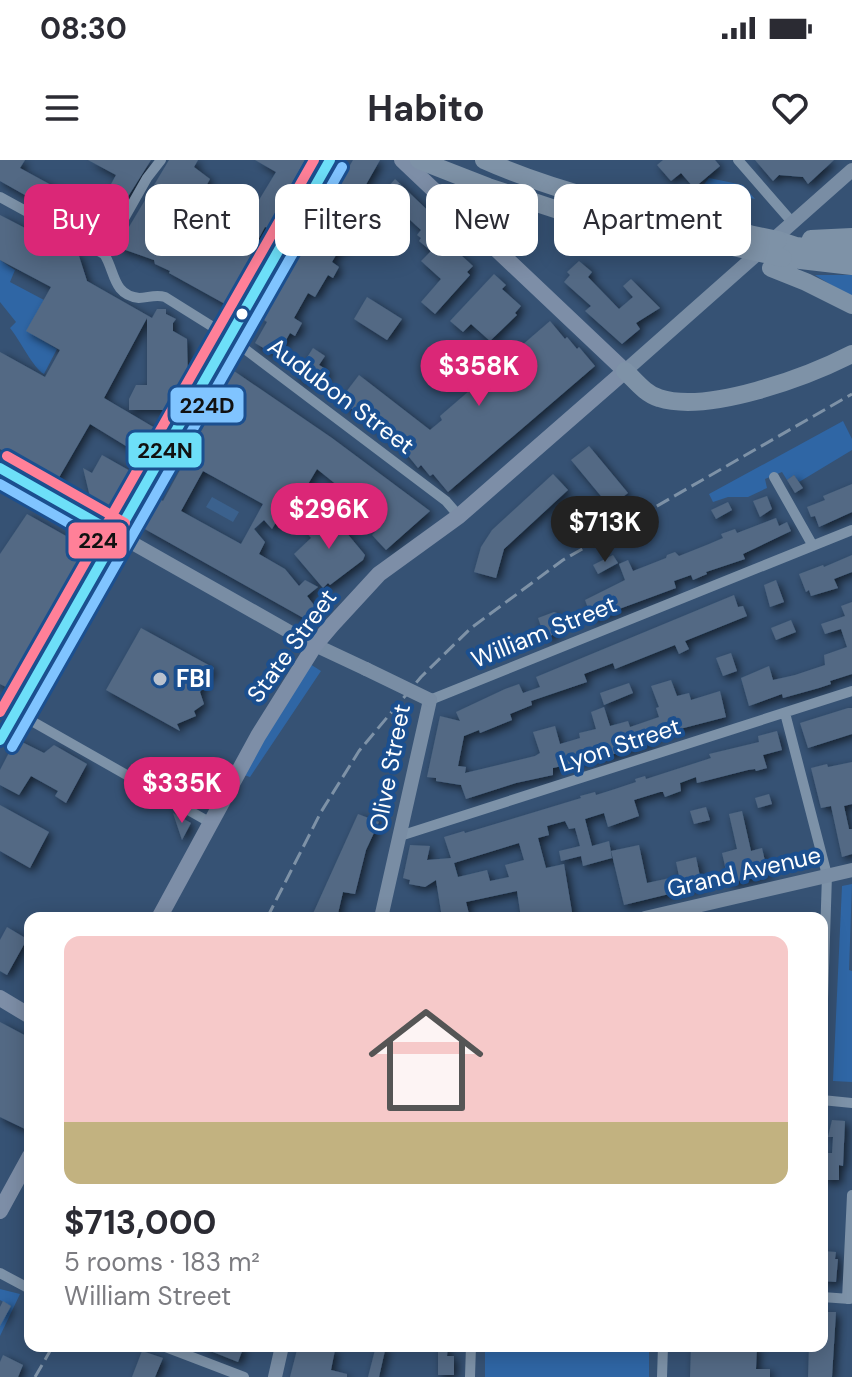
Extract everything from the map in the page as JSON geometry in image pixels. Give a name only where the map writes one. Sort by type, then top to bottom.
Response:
[{"type":"highway","points":[[419,160],[558,210],[723,249],[852,252]]},
{"type":"highway","points":[[484,160],[584,194],[749,234],[786,250],[852,266]]},
{"type":"highway","points":[[786,250],[852,237]]},
{"type":"highway","points":[[786,250],[806,282],[852,305]]},
{"type":"highway","points":[[625,371],[655,397],[692,400],[734,395],[779,384],[817,371],[852,354]]},
{"type":"main road","points":[[0,740],[330,160]]},
{"type":"main road","points":[[402,160],[625,371]]},
{"type":"main road","name":"State Street","points":[[162,912],[258,736],[315,645],[379,574],[459,516],[852,170]]},
{"type":"main road","name":"Olive Street","points":[[0,468],[315,645],[430,700],[382,912]]},
{"type":"main road","name":"Grand Avenue","points":[[670,912],[852,870]]},
{"type":"main road","points":[[0,998],[24,1012]]},
{"type":"main road","points":[[0,1211],[24,1167]]},
{"type":"main road","points":[[275,1377],[281,1352]]},
{"type":"street","points":[[129,210],[161,160]]},
{"type":"street","points":[[738,160],[792,222]]},
{"type":"street","points":[[0,197],[24,210]]},
{"type":"street","name":"Audubon Street","points":[[105,256],[114,282],[123,292],[140,298],[161,296],[229,337],[446,501],[459,516]]},
{"type":"street","points":[[774,477],[813,546]]},
{"type":"street","name":"William Street","points":[[430,700],[852,530]]},
{"type":"street","name":"Lyon Street","points":[[400,836],[852,691]]},
{"type":"street","points":[[0,703],[211,823]]},
{"type":"street","points":[[785,713],[827,875],[826,912]]},
{"type":"street","points":[[828,1101],[852,1103]]},
{"type":"street","points":[[828,1297],[850,1299],[852,1195]]},
{"type":"street","points":[[0,1273],[24,1286]]},
{"type":"street","points":[[179,1352],[244,1377]]},
{"type":"street","points":[[470,1377],[471,1352]]},
{"type":"street","points":[[662,1377],[663,1352]]},
{"type":"shaded area","points":[[709,178],[738,184],[704,184]]},
{"type":"shaded area","points":[[0,260],[15,270],[10,282],[44,300],[27,331],[57,349],[44,374],[35,366],[10,328],[16,322],[0,302]]},
{"type":"shaded area","points":[[815,275],[852,275],[852,298]]},
{"type":"shaded area","points":[[843,421],[852,439],[852,450],[799,482],[794,475],[787,480],[782,472],[765,479],[767,488],[748,497],[728,497],[713,502],[709,494]]},
{"type":"shaded area","points":[[212,497],[239,512],[233,522],[206,507]]},
{"type":"shaded area","points":[[310,664],[321,671],[250,777],[244,775],[278,714]]},
{"type":"shaded area","points":[[852,884],[849,970],[852,971],[852,1082],[833,1081],[842,886]]},
{"type":"shaded area","points":[[0,1289],[20,1294],[0,1336],[0,1325],[11,1306],[0,1300]]},
{"type":"shaded area","points":[[485,1352],[649,1352],[649,1377],[485,1377]]},
{"type":"building","points":[[0,160],[25,160],[20,168],[49,184],[24,184],[24,195],[0,181]]},
{"type":"building","points":[[88,160],[151,160],[129,195],[129,184],[111,184],[116,175]]},
{"type":"building","points":[[169,160],[198,160],[194,167],[210,179],[207,184],[155,184]]},
{"type":"building","points":[[255,160],[305,160],[292,184],[275,184],[275,215],[268,228],[265,227],[259,238],[259,200],[276,172]]},
{"type":"building","points":[[353,160],[380,160],[366,184],[339,184]]},
{"type":"building","points":[[663,160],[715,160],[720,166],[699,184],[691,184],[681,173],[671,181],[657,165]]},
{"type":"building","points":[[755,160],[834,160],[808,184],[803,177],[779,175],[773,181]]},
{"type":"building","points":[[410,193],[426,209],[426,247],[417,235],[421,230],[410,220]]},
{"type":"building","points":[[145,200],[145,256],[254,256],[225,304],[169,273],[154,260],[129,251],[129,227]]},
{"type":"building","points":[[0,215],[24,227],[24,256],[79,256],[87,281],[152,318],[157,309],[166,309],[166,314],[176,319],[173,331],[187,339],[188,379],[170,410],[129,410],[129,399],[136,385],[147,385],[147,318],[104,398],[155,428],[139,454],[90,424],[57,481],[0,449],[0,352],[45,377],[60,350],[26,331],[51,287],[0,260]]},
{"type":"building","points":[[300,256],[335,256],[332,262],[339,267],[333,278],[328,275],[315,297],[308,293],[294,318],[302,323],[295,336],[290,333],[277,356],[255,343],[279,290]]},
{"type":"building","points":[[426,256],[462,256],[473,266],[467,272],[470,275],[435,314],[421,302],[441,279],[421,261]]},
{"type":"building","points":[[579,261],[592,272],[588,277],[619,309],[633,297],[623,286],[631,279],[660,308],[636,323],[640,329],[622,344],[585,311],[591,306],[564,282],[570,275],[567,272]]},
{"type":"building","points":[[494,274],[506,285],[502,289],[521,306],[515,313],[517,315],[490,341],[471,324],[463,332],[450,321]]},
{"type":"building","points":[[367,297],[402,319],[387,340],[354,319]]},
{"type":"building","points":[[550,321],[595,366],[448,492],[433,474],[430,476],[421,465],[418,468],[401,447],[340,400],[359,375],[430,430],[442,420],[440,416]]},
{"type":"building","points":[[313,348],[325,356],[319,365],[329,371],[321,385],[310,379],[308,383],[296,375]]},
{"type":"building","points":[[234,371],[332,438],[430,511],[386,550],[372,535],[384,523],[317,469],[288,518],[281,514],[272,529],[264,520],[254,529],[265,542],[259,554],[285,569],[299,586],[305,580],[318,587],[307,596],[317,609],[307,620],[143,528],[159,499],[163,501]],"holes":[[[203,471],[263,504],[241,544],[181,511]]]},
{"type":"building","points":[[589,446],[628,493],[610,507],[571,460]]},
{"type":"building","points":[[102,455],[132,472],[109,511],[91,501],[83,468],[92,473]]},
{"type":"building","points":[[553,474],[568,490],[504,549],[496,578],[474,572],[481,547],[492,530]]},
{"type":"building","points":[[794,475],[803,488],[795,493],[787,480]]},
{"type":"building","points":[[852,484],[852,512],[819,527],[807,507],[825,500],[823,496]]},
{"type":"building","points":[[767,496],[772,509],[760,517],[753,501]]},
{"type":"building","points":[[728,502],[732,510],[716,519],[711,510]]},
{"type":"building","points":[[27,514],[75,541],[73,546],[86,553],[6,687],[0,684],[0,554]]},
{"type":"building","points":[[324,514],[331,514],[365,555],[363,560],[323,588],[294,554],[311,538],[308,528]]},
{"type":"building","points":[[776,518],[779,526],[787,522],[791,531],[743,554],[745,559],[706,572],[693,580],[691,575],[674,581],[676,588],[592,619],[585,600],[625,580],[619,564],[628,560],[633,571],[675,552],[679,556],[709,544],[723,538],[721,534],[735,529],[737,533]]},
{"type":"building","points":[[613,555],[618,563],[598,574],[593,565]]},
{"type":"building","points":[[852,555],[852,572],[834,579],[838,588],[811,596],[809,590],[806,592],[799,574]]},
{"type":"building","points":[[776,580],[784,602],[770,607],[764,585]]},
{"type":"building","points":[[734,595],[738,607],[743,606],[747,616],[685,641],[689,649],[679,654],[675,645],[615,669],[613,663],[584,674],[587,682],[531,701],[532,705],[510,714],[512,720],[464,736],[458,766],[466,767],[465,773],[535,756],[540,753],[533,732],[555,726],[560,744],[580,738],[579,733],[596,729],[591,712],[604,707],[610,726],[628,721],[630,727],[659,717],[656,708],[659,707],[651,686],[671,680],[677,696],[689,693],[691,700],[720,691],[726,717],[653,736],[654,740],[608,756],[553,768],[553,775],[466,799],[461,785],[427,777],[440,716],[460,721],[456,712],[505,689],[519,684],[523,693],[540,687],[536,677]]},
{"type":"building","points":[[852,602],[852,674],[819,688],[783,698],[782,694],[749,706],[741,678],[769,666],[773,680],[795,675],[825,665],[824,655],[847,647],[841,629],[825,634],[821,624],[845,616],[841,606]]},
{"type":"building","points":[[554,612],[560,622],[553,624],[557,633],[545,638],[538,618]]},
{"type":"building","points":[[791,620],[796,632],[776,640],[771,628]]},
{"type":"building","name":"FBI","points":[[141,628],[214,668],[200,692],[204,704],[194,711],[196,716],[177,724],[180,731],[106,690]]},
{"type":"building","points":[[731,653],[737,671],[723,676],[716,658]]},
{"type":"building","points":[[629,683],[633,693],[604,705],[600,693]]},
{"type":"building","points":[[852,708],[852,734],[808,748],[800,723]]},
{"type":"building","points":[[777,731],[782,750],[763,755],[767,768],[697,783],[696,777],[680,783],[681,791],[665,797],[660,792],[634,800],[639,816],[608,827],[604,813],[585,819],[592,846],[609,841],[612,858],[583,866],[581,856],[561,861],[559,851],[580,846],[575,828],[569,829],[565,821],[547,826],[549,835],[538,838],[546,868],[564,864],[572,912],[520,912],[517,891],[466,902],[468,912],[441,912],[436,880],[425,887],[409,884],[410,880],[403,878],[410,845],[430,846],[427,860],[451,858],[444,837],[580,796],[595,792],[596,795],[636,782],[635,779],[645,776],[646,779],[711,758],[709,754],[759,742],[758,736]],"holes":[[[519,843],[524,860],[505,865],[509,877],[490,881],[487,870],[458,877],[454,863]]]},
{"type":"building","points":[[16,739],[44,753],[54,745],[87,764],[66,803],[55,796],[58,791],[31,776],[19,795],[0,785],[0,770]]},
{"type":"building","points":[[852,762],[852,804],[844,806],[849,829],[852,829],[852,854],[842,857],[831,806],[821,808],[811,768]]},
{"type":"building","points":[[769,794],[772,804],[758,808],[755,798]]},
{"type":"building","points":[[0,805],[49,832],[30,868],[0,851]]},
{"type":"building","points":[[706,807],[710,820],[694,824],[690,811]]},
{"type":"building","points":[[742,811],[751,851],[762,848],[768,874],[729,883],[722,853],[737,849],[729,814]]},
{"type":"building","points":[[173,813],[191,823],[182,840]]},
{"type":"building","points":[[358,814],[379,822],[366,850],[355,894],[343,892],[338,912],[314,912]]},
{"type":"building","points":[[639,845],[647,883],[679,876],[676,862],[696,857],[702,886],[624,905],[611,851]]},
{"type":"building","points":[[7,927],[24,937],[24,944],[7,975],[0,971],[0,940]]},
{"type":"building","points":[[0,1022],[24,1035],[24,1129],[0,1117]]},
{"type":"building","points":[[832,1120],[845,1121],[843,1166],[839,1165],[839,1180],[828,1180],[828,1153],[832,1153],[833,1137],[828,1137]]},
{"type":"building","points":[[828,1251],[836,1252],[835,1259],[838,1259],[836,1282],[828,1281]]},
{"type":"building","points":[[3,1301],[11,1306],[0,1326],[0,1307]]},
{"type":"building","points":[[828,1312],[836,1312],[832,1377],[808,1377],[809,1352],[828,1352]]},
{"type":"building","points":[[142,1352],[163,1358],[155,1377],[132,1377]]},
{"type":"building","points":[[213,1352],[242,1352],[238,1362]]},
{"type":"building","points":[[296,1352],[335,1352],[331,1370],[347,1374],[347,1377],[290,1377]]},
{"type":"building","points":[[374,1352],[385,1352],[379,1377],[368,1377]]},
{"type":"building","points":[[438,1352],[447,1352],[447,1356],[454,1356],[454,1375],[438,1375]]},
{"type":"building","points":[[691,1352],[757,1352],[756,1369],[770,1369],[770,1377],[690,1377]]},
{"type":"building","points":[[3,1355],[23,1365],[18,1377],[0,1377]]},
{"type":"railway","points":[[270,912],[321,812],[359,751],[421,677],[471,628],[563,560],[852,394]]},
{"type":"railway","points":[[35,1377],[50,1352]]},
{"type":"transit line","name":"224","points":[[0,712],[314,160]]},
{"type":"transit line","name":"224N","points":[[0,740],[330,160]]},
{"type":"transit line","name":"224D","points":[[12,747],[342,167]]},
{"type":"transit line","name":"224","points":[[7,456],[125,523]]},
{"type":"transit line","name":"224N","points":[[0,468],[118,535]]},
{"type":"transit line","name":"224D","points":[[0,484],[111,547]]},
{"type":"place","name":"FBI","points":[[160,679]]}]
